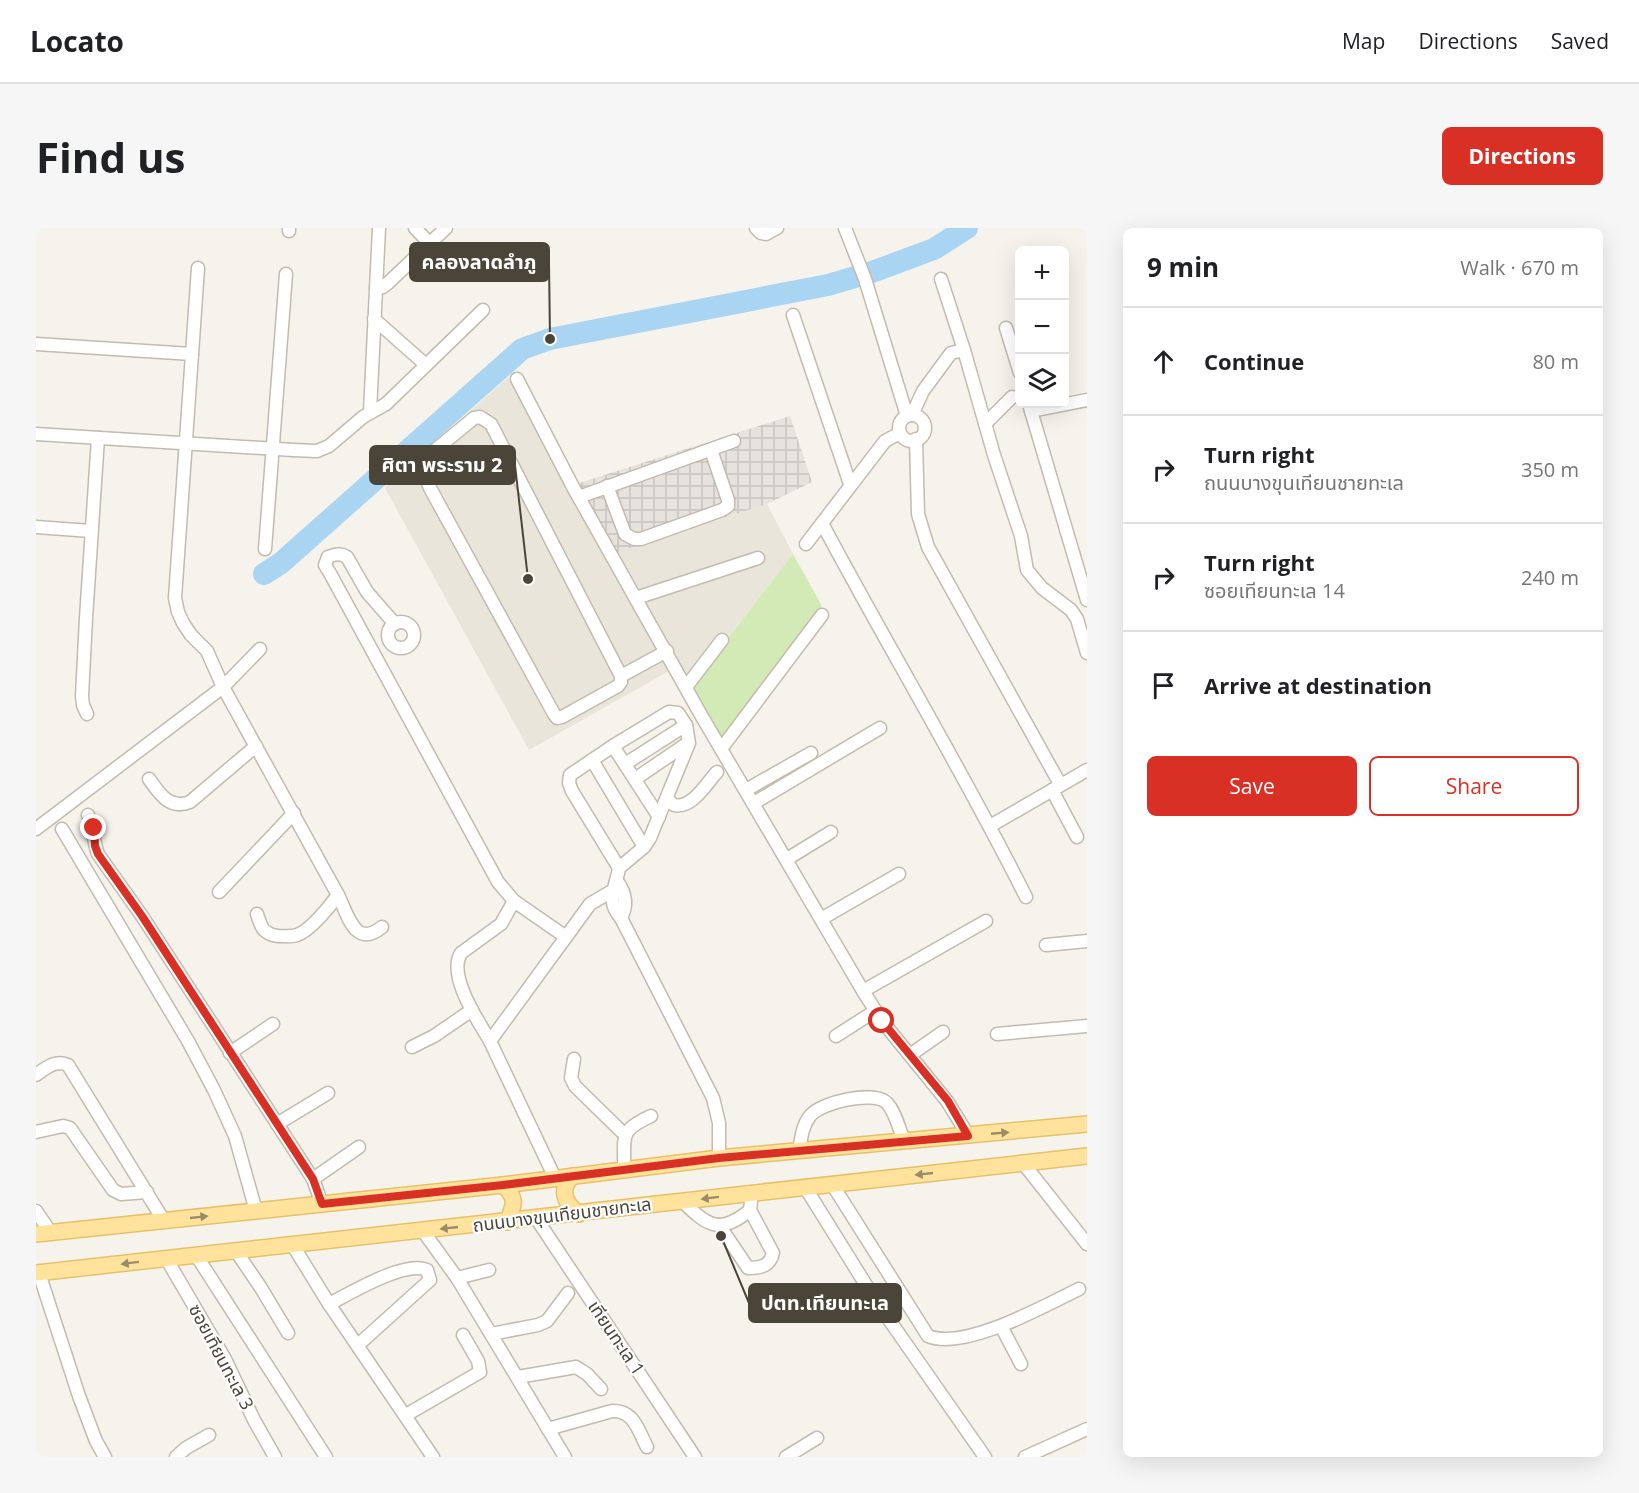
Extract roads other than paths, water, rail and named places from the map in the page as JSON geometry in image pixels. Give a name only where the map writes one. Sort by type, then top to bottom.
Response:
[{"type":"main road","name":"ถนนบางขุนเทียนชายทะเล","points":[[44,1234],[503,1185],[719,1158],[1087,1125]]},
{"type":"main road","name":"ถนนบางขุนเทียนชายทะเล","points":[[38,1273],[1087,1156]]},
{"type":"main road","points":[[573,1176],[566,1182],[564,1190],[569,1207],[579,1214]]},
{"type":"main road","points":[[503,1185],[514,1199],[507,1222]]},
{"type":"street","points":[[370,412],[379,228]]},
{"type":"street","points":[[415,228],[430,244]]},
{"type":"street","points":[[376,288],[388,284],[446,228]]},
{"type":"street","points":[[756,228],[766,234],[777,228]]},
{"type":"street","points":[[845,228],[856,253],[910,415]]},
{"type":"street","points":[[198,268],[175,598],[178,612],[191,635],[207,651],[223,687],[294,813],[356,931],[369,935],[382,927]]},
{"type":"street","points":[[265,549],[286,274]]},
{"type":"street","points":[[940,279],[1021,536],[1027,570],[1042,588],[1071,610],[1077,620],[1087,654]]},
{"type":"street","points":[[36,434],[317,451],[329,446],[370,412],[387,404],[483,310]]},
{"type":"street","points":[[793,315],[850,484]]},
{"type":"street","points":[[374,319],[426,365]]},
{"type":"street","points":[[1006,328],[1015,357]]},
{"type":"street","points":[[36,345],[192,354]]},
{"type":"street","points":[[910,415],[921,418],[925,425],[925,433],[917,441],[916,439],[912,442],[907,441],[900,433],[900,423],[910,415],[923,391],[951,353],[964,350]]},
{"type":"street","points":[[517,379],[579,496],[686,687],[863,992],[875,1011],[948,1101],[968,1136]]},
{"type":"street","points":[[985,424],[1012,397]]},
{"type":"street","points":[[1069,402],[1087,400]]},
{"type":"street","points":[[1030,408],[1087,600]]},
{"type":"street","points":[[474,418],[486,419],[491,424],[621,676],[618,686],[562,717],[557,718],[554,714],[461,547],[426,478],[423,460],[474,418]]},
{"type":"street","points":[[806,544],[885,441],[900,433]]},
{"type":"street","points":[[87,714],[82,696],[98,438]]},
{"type":"street","points":[[916,439],[918,514],[928,547],[1056,787],[1077,837]]},
{"type":"street","points":[[579,496],[734,441]]},
{"type":"street","points":[[607,486],[625,534],[634,539],[641,539],[728,506],[711,450]]},
{"type":"street","points":[[822,525],[990,826],[1026,897]]},
{"type":"street","points":[[36,527],[91,531]]},
{"type":"street","points":[[395,624],[367,592],[347,557],[342,554],[328,557],[326,565],[331,576],[498,882],[514,901],[566,938]]},
{"type":"street","points":[[636,598],[758,558]]},
{"type":"street","points":[[721,749],[822,615]]},
{"type":"street","points":[[686,687],[722,640]]},
{"type":"street","points":[[36,829],[223,687],[260,649]]},
{"type":"street","points":[[621,676],[667,651]]},
{"type":"street","points":[[490,1041],[590,904],[616,880],[644,847],[667,799],[670,785],[676,777],[689,743],[686,725],[678,713],[669,712],[613,746],[570,775],[569,783],[616,880],[615,912],[621,918],[712,1098],[719,1123],[719,1158]]},
{"type":"street","points":[[625,764],[686,725]]},
{"type":"street","points":[[754,803],[880,728]]},
{"type":"street","points":[[635,779],[689,743]]},
{"type":"street","points":[[149,779],[162,797],[172,804],[183,805],[190,802],[256,746]]},
{"type":"street","points":[[613,746],[659,817]]},
{"type":"street","points":[[746,790],[811,753]]},
{"type":"street","points":[[592,760],[644,847]]},
{"type":"street","points":[[665,760],[676,777]]},
{"type":"street","points":[[990,826],[1087,770]]},
{"type":"street","points":[[667,799],[674,805],[683,806],[692,801],[717,772]]},
{"type":"street","points":[[219,892],[294,813]]},
{"type":"street","points":[[88,815],[94,828],[98,854],[142,916],[313,1179],[322,1204]]},
{"type":"street","points":[[62,829],[188,1041],[214,1090],[235,1136],[256,1211]]},
{"type":"street","points":[[787,859],[831,832]]},
{"type":"street","points":[[821,919],[898,874]]},
{"type":"street","points":[[256,914],[262,930],[269,935],[297,935],[306,930],[338,895]]},
{"type":"street","points":[[514,901],[501,924],[461,953],[457,969],[463,991],[490,1041],[555,1178]]},
{"type":"street","points":[[863,992],[986,921]]},
{"type":"street","points":[[1046,945],[1087,941]]},
{"type":"street","points":[[412,1047],[434,1036],[472,1010]]},
{"type":"street","points":[[836,1036],[875,1011]]},
{"type":"street","points":[[230,1053],[273,1024]]},
{"type":"street","points":[[997,1034],[1087,1026]]},
{"type":"street","points":[[910,1054],[943,1032]]},
{"type":"street","points":[[574,1059],[571,1078],[575,1086],[625,1135]]},
{"type":"street","points":[[36,1075],[53,1064],[61,1062],[68,1065],[164,1221]]},
{"type":"street","points":[[277,1124],[328,1093]]},
{"type":"street","points":[[799,1151],[804,1128],[810,1115],[831,1104],[868,1097],[878,1097],[886,1102],[892,1110],[904,1141]]},
{"type":"street","points":[[624,1169],[627,1129],[651,1116]]},
{"type":"street","points":[[36,1132],[63,1126],[70,1128],[113,1190],[121,1194],[147,1192]]},
{"type":"street","points":[[313,1179],[358,1147]]},
{"type":"street","points":[[1023,1163],[1087,1244]]},
{"type":"street","points":[[832,1184],[928,1336],[938,1340],[952,1339],[1001,1326],[1079,1289]]},
{"type":"street","points":[[805,1187],[876,1301],[985,1457]]},
{"type":"street","points":[[719,1225],[748,1268],[758,1268],[767,1264],[773,1253],[750,1210],[752,1192]]},
{"type":"street","points":[[682,1201],[705,1223],[719,1225],[741,1218],[750,1210]]},
{"type":"street","points":[[36,1211],[44,1234]]},
{"type":"street","name":"เทียนทะเล 1","points":[[536,1218],[695,1457]]},
{"type":"street","points":[[423,1231],[457,1278],[565,1457]]},
{"type":"street","points":[[292,1244],[329,1304],[406,1414],[433,1457]]},
{"type":"street","points":[[236,1251],[288,1333]]},
{"type":"street","points":[[196,1255],[326,1457]]},
{"type":"street","name":"ซอยเทียนทะเล 3","points":[[166,1258],[225,1359],[254,1420],[275,1457]]},
{"type":"street","points":[[329,1304],[396,1271],[412,1267],[426,1270],[430,1281],[358,1345]]},
{"type":"street","points":[[457,1278],[489,1270]]},
{"type":"street","points":[[38,1273],[79,1396],[96,1441],[105,1457]]},
{"type":"street","points":[[491,1334],[538,1325],[547,1321],[568,1293]]},
{"type":"street","points":[[1001,1326],[1021,1364]]},
{"type":"street","points":[[406,1414],[480,1372],[478,1361],[463,1335]]},
{"type":"street","points":[[518,1377],[576,1367],[587,1374],[601,1389]]},
{"type":"street","points":[[548,1429],[612,1411],[622,1411],[632,1418],[647,1447]]},
{"type":"street","points":[[1025,1457],[1087,1429]]},
{"type":"street","points":[[176,1457],[208,1435]]},
{"type":"street","points":[[786,1457],[817,1438]]},
{"type":"waterway","points":[[264,574],[281,563],[522,349],[550,339],[828,285],[872,272],[934,249],[967,228]]},
{"type":"place","name":"คลองลาดลำภู","points":[[550,339]]},
{"type":"place","name":"ศิตา พระราม 2","points":[[528,579]]},
{"type":"place","name":"ปตท.เทียนทะเล","points":[[721,1236]]}]
